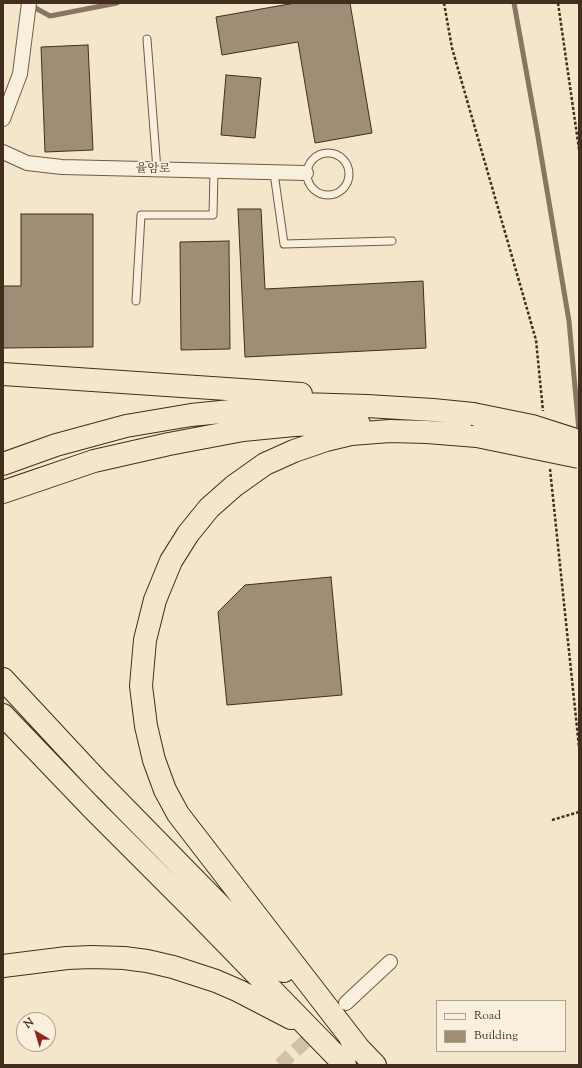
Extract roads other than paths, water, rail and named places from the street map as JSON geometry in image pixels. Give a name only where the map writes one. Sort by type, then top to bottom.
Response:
[{"type":"highway","points":[[3,374],[365,398],[433,410]]},
{"type":"highway","points":[[3,464],[56,445],[126,426],[191,415],[301,404],[367,406],[473,414],[532,426],[579,441]]},
{"type":"highway","points":[[3,492],[94,461],[169,444],[243,430],[294,425],[344,423],[412,427],[477,436],[579,457]]},
{"type":"highway","points":[[368,1058],[246,904],[196,838],[178,814],[165,790],[154,760],[146,726],[141,686],[145,640],[155,600],[171,561],[188,534],[209,508],[234,486],[265,464],[294,451],[326,440],[351,434],[427,432],[477,436]]},
{"type":"highway","points":[[3,679],[96,779],[368,1058]]},
{"type":"highway","points":[[3,714],[94,810],[199,914],[345,1065]]},
{"type":"highway","points":[[3,731],[94,810]]},
{"type":"highway","points":[[3,966],[67,958],[92,957],[124,958],[147,961],[173,967],[216,981],[239,991],[307,1026]]},
{"type":"street","points":[[3,119],[20,74],[29,3]]},
{"type":"street","name":"율암로","points":[[3,152],[28,163],[62,167],[306,173]]},
{"type":"street","points":[[346,1003],[390,962]]},
{"type":"lane","points":[[147,39],[157,170]]},
{"type":"lane","points":[[324,152],[331,152],[344,159],[348,165],[349,179],[341,190],[335,194],[328,195],[315,192],[310,187],[306,173],[307,166],[311,160],[324,152]]},
{"type":"lane","points":[[136,301],[141,215],[213,215],[214,171]]},
{"type":"lane","points":[[274,172],[284,244],[392,241]]},
{"type":"waterway","points":[[30,5],[50,16],[117,3]]},
{"type":"waterway","points":[[514,3],[569,321],[579,431]]},
{"type":"tunnel","points":[[280,1065],[338,1011]]}]
